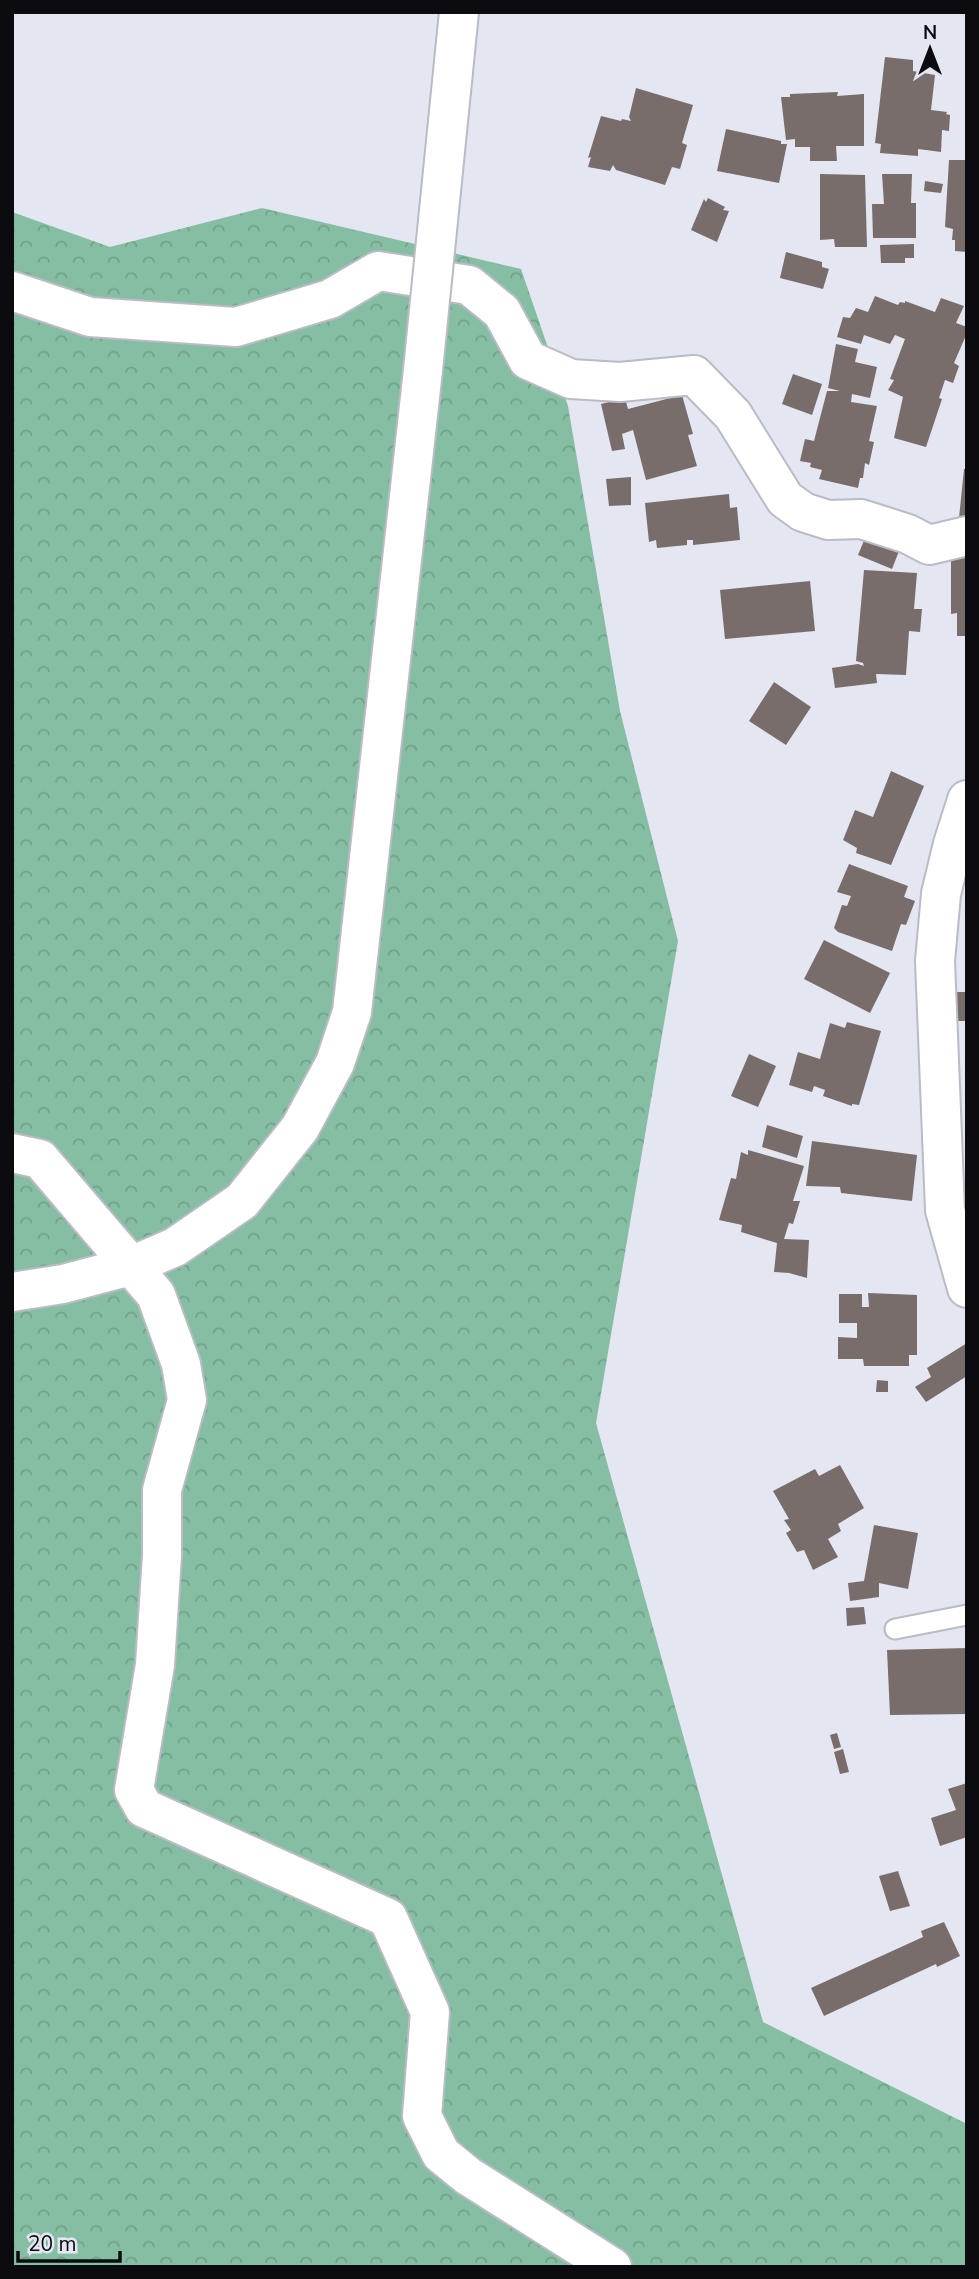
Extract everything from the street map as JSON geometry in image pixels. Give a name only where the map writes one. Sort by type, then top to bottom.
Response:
[{"type":"street","points":[[12,1292],[63,1284],[131,1266],[175,1247],[242,1201],[300,1128],[335,1063],[352,1012],[423,370],[459,12]]},
{"type":"street","points":[[12,291],[90,317],[236,327],[330,299],[378,271],[469,285],[502,312],[528,360],[571,379],[620,382],[694,375],[733,415],[785,499],[803,512],[828,520],[861,519],[908,534],[929,545],[967,536]]},
{"type":"street","points":[[967,800],[941,894],[935,961],[945,1210],[967,1288]]},
{"type":"street","points":[[12,1153],[40,1159],[156,1295],[181,1364],[187,1400],[162,1490],[162,1555],[155,1665],[134,1790],[144,1808],[388,1918],[430,2012],[422,2116],[441,2154],[468,2176],[612,2267]]},
{"type":"lane","points":[[895,1629],[967,1615]]},
{"type":"green space","points":[[262,208],[521,269],[568,406],[620,711],[678,941],[596,1423],[763,2022],[967,2124],[967,2267],[12,2267],[12,212],[110,247]]},
{"type":"building","points":[[885,57],[913,60],[913,71],[935,75],[931,110],[947,112],[946,114],[950,115],[949,131],[942,130],[941,152],[918,149],[918,156],[880,153],[881,144],[875,143]]},
{"type":"building","points":[[636,88],[693,105],[682,143],[687,145],[680,169],[672,167],[665,185],[616,170],[613,165],[610,171],[588,167],[591,157],[588,158],[601,116],[631,121],[629,117]]},
{"type":"building","points":[[838,92],[837,96],[864,94],[864,146],[836,146],[837,161],[810,161],[810,147],[795,147],[795,139],[786,140],[781,97],[790,97],[790,94]]},
{"type":"building","points":[[726,129],[787,144],[779,183],[717,171]]},
{"type":"building","points":[[949,160],[967,160],[967,252],[955,251],[953,229],[945,227]]},
{"type":"building","points":[[820,174],[865,175],[867,247],[835,247],[834,239],[820,240]]},
{"type":"building","points":[[882,174],[912,174],[911,203],[916,203],[916,238],[873,238],[872,204],[884,204]]},
{"type":"building","points":[[925,181],[943,184],[941,193],[924,191]]},
{"type":"building","points":[[708,198],[725,207],[723,210],[729,211],[717,242],[691,230],[704,199],[706,202]]},
{"type":"building","points":[[914,244],[914,258],[905,258],[905,263],[881,263],[880,245]]},
{"type":"building","points":[[786,252],[822,262],[822,267],[829,269],[823,289],[780,278]]},
{"type":"building","points":[[875,296],[898,305],[905,301],[935,312],[941,298],[964,306],[956,323],[967,327],[954,363],[959,366],[953,383],[945,380],[939,398],[942,399],[926,447],[894,438],[903,397],[888,390],[894,380],[890,379],[905,339],[895,335],[890,344],[864,335],[861,344],[837,337],[843,317],[850,318],[856,308],[868,312]]},
{"type":"building","points":[[836,344],[858,349],[855,362],[877,367],[870,398],[852,394],[851,402],[877,406],[869,441],[874,442],[869,465],[865,463],[863,478],[860,478],[858,488],[819,479],[822,470],[810,467],[811,463],[800,461],[805,439],[814,441],[827,391],[840,391],[828,388]]},
{"type":"building","points":[[793,374],[822,384],[812,415],[782,404]]},
{"type":"building","points":[[682,395],[693,434],[688,435],[697,466],[646,480],[633,430],[622,434],[625,449],[612,451],[601,404],[625,398],[628,409]]},
{"type":"building","points":[[964,469],[967,469],[967,519],[959,518]]},
{"type":"building","points":[[631,477],[631,505],[609,506],[606,479]]},
{"type":"building","points":[[729,494],[730,508],[737,507],[740,540],[693,545],[693,540],[687,540],[687,545],[657,548],[656,540],[649,542],[645,503]]},
{"type":"building","points":[[868,531],[901,546],[892,569],[858,555]]},
{"type":"building","points":[[951,549],[967,549],[967,636],[957,636],[957,613],[951,614]]},
{"type":"building","points":[[864,570],[917,573],[914,609],[922,609],[920,632],[909,631],[906,675],[876,674],[877,683],[835,688],[832,668],[858,664],[864,666],[856,661]]},
{"type":"building","points":[[810,581],[815,631],[725,639],[720,590]]},
{"type":"building","points":[[774,682],[811,707],[786,745],[749,721]]},
{"type":"building","points":[[891,771],[924,786],[891,865],[856,853],[857,848],[843,840],[855,810],[873,817]]},
{"type":"building","points":[[849,864],[908,886],[904,897],[915,901],[906,925],[901,924],[892,951],[838,932],[834,928],[842,905],[847,906],[851,896],[837,892]]},
{"type":"building","points":[[824,940],[890,973],[870,1013],[804,979]]},
{"type":"building","points":[[955,992],[967,992],[967,1021],[955,1021]]},
{"type":"building","points":[[847,1022],[881,1031],[859,1105],[852,1106],[823,1096],[825,1090],[814,1086],[812,1092],[789,1085],[798,1052],[820,1059],[830,1023],[845,1028]]},
{"type":"building","points":[[749,1054],[776,1066],[758,1107],[731,1096]]},
{"type":"building","points":[[767,1125],[803,1136],[797,1158],[762,1147]]},
{"type":"building","points":[[812,1141],[917,1155],[912,1201],[841,1193],[840,1187],[806,1186]]},
{"type":"building","points":[[748,1150],[804,1166],[793,1201],[800,1201],[793,1224],[789,1223],[784,1239],[809,1240],[807,1278],[774,1272],[777,1243],[741,1232],[742,1225],[719,1220],[731,1178],[736,1179],[741,1152],[748,1155]]},
{"type":"building","points":[[868,1293],[917,1295],[917,1355],[909,1355],[909,1366],[864,1366],[863,1359],[838,1359],[838,1337],[857,1338],[857,1323],[839,1323],[839,1294],[862,1294],[862,1307],[869,1307]]},
{"type":"building","points":[[967,1343],[967,1376],[926,1402],[915,1387],[931,1377],[927,1368]]},
{"type":"building","points":[[877,1380],[888,1381],[888,1392],[876,1392]]},
{"type":"building","points":[[840,1465],[864,1508],[838,1524],[841,1531],[828,1539],[838,1557],[813,1570],[804,1550],[797,1552],[786,1533],[791,1530],[784,1520],[789,1519],[773,1491],[815,1469],[819,1476]]},
{"type":"building","points":[[874,1525],[918,1533],[908,1589],[879,1583],[879,1597],[850,1601],[848,1583],[864,1581]]},
{"type":"building","points":[[864,1607],[866,1624],[847,1626],[846,1608]]},
{"type":"building","points":[[967,1648],[967,1714],[890,1715],[887,1650]]},
{"type":"building","points":[[837,1733],[841,1747],[834,1749],[830,1735]]},
{"type":"building","points":[[843,1749],[849,1772],[840,1774],[834,1752]]},
{"type":"building","points":[[967,1783],[967,1837],[940,1846],[931,1818],[956,1810],[948,1789]]},
{"type":"building","points":[[898,1871],[910,1906],[890,1911],[879,1876]]},
{"type":"building","points":[[944,1922],[960,1956],[937,1967],[936,1964],[824,2016],[811,1988],[923,1937],[921,1931]]}]
